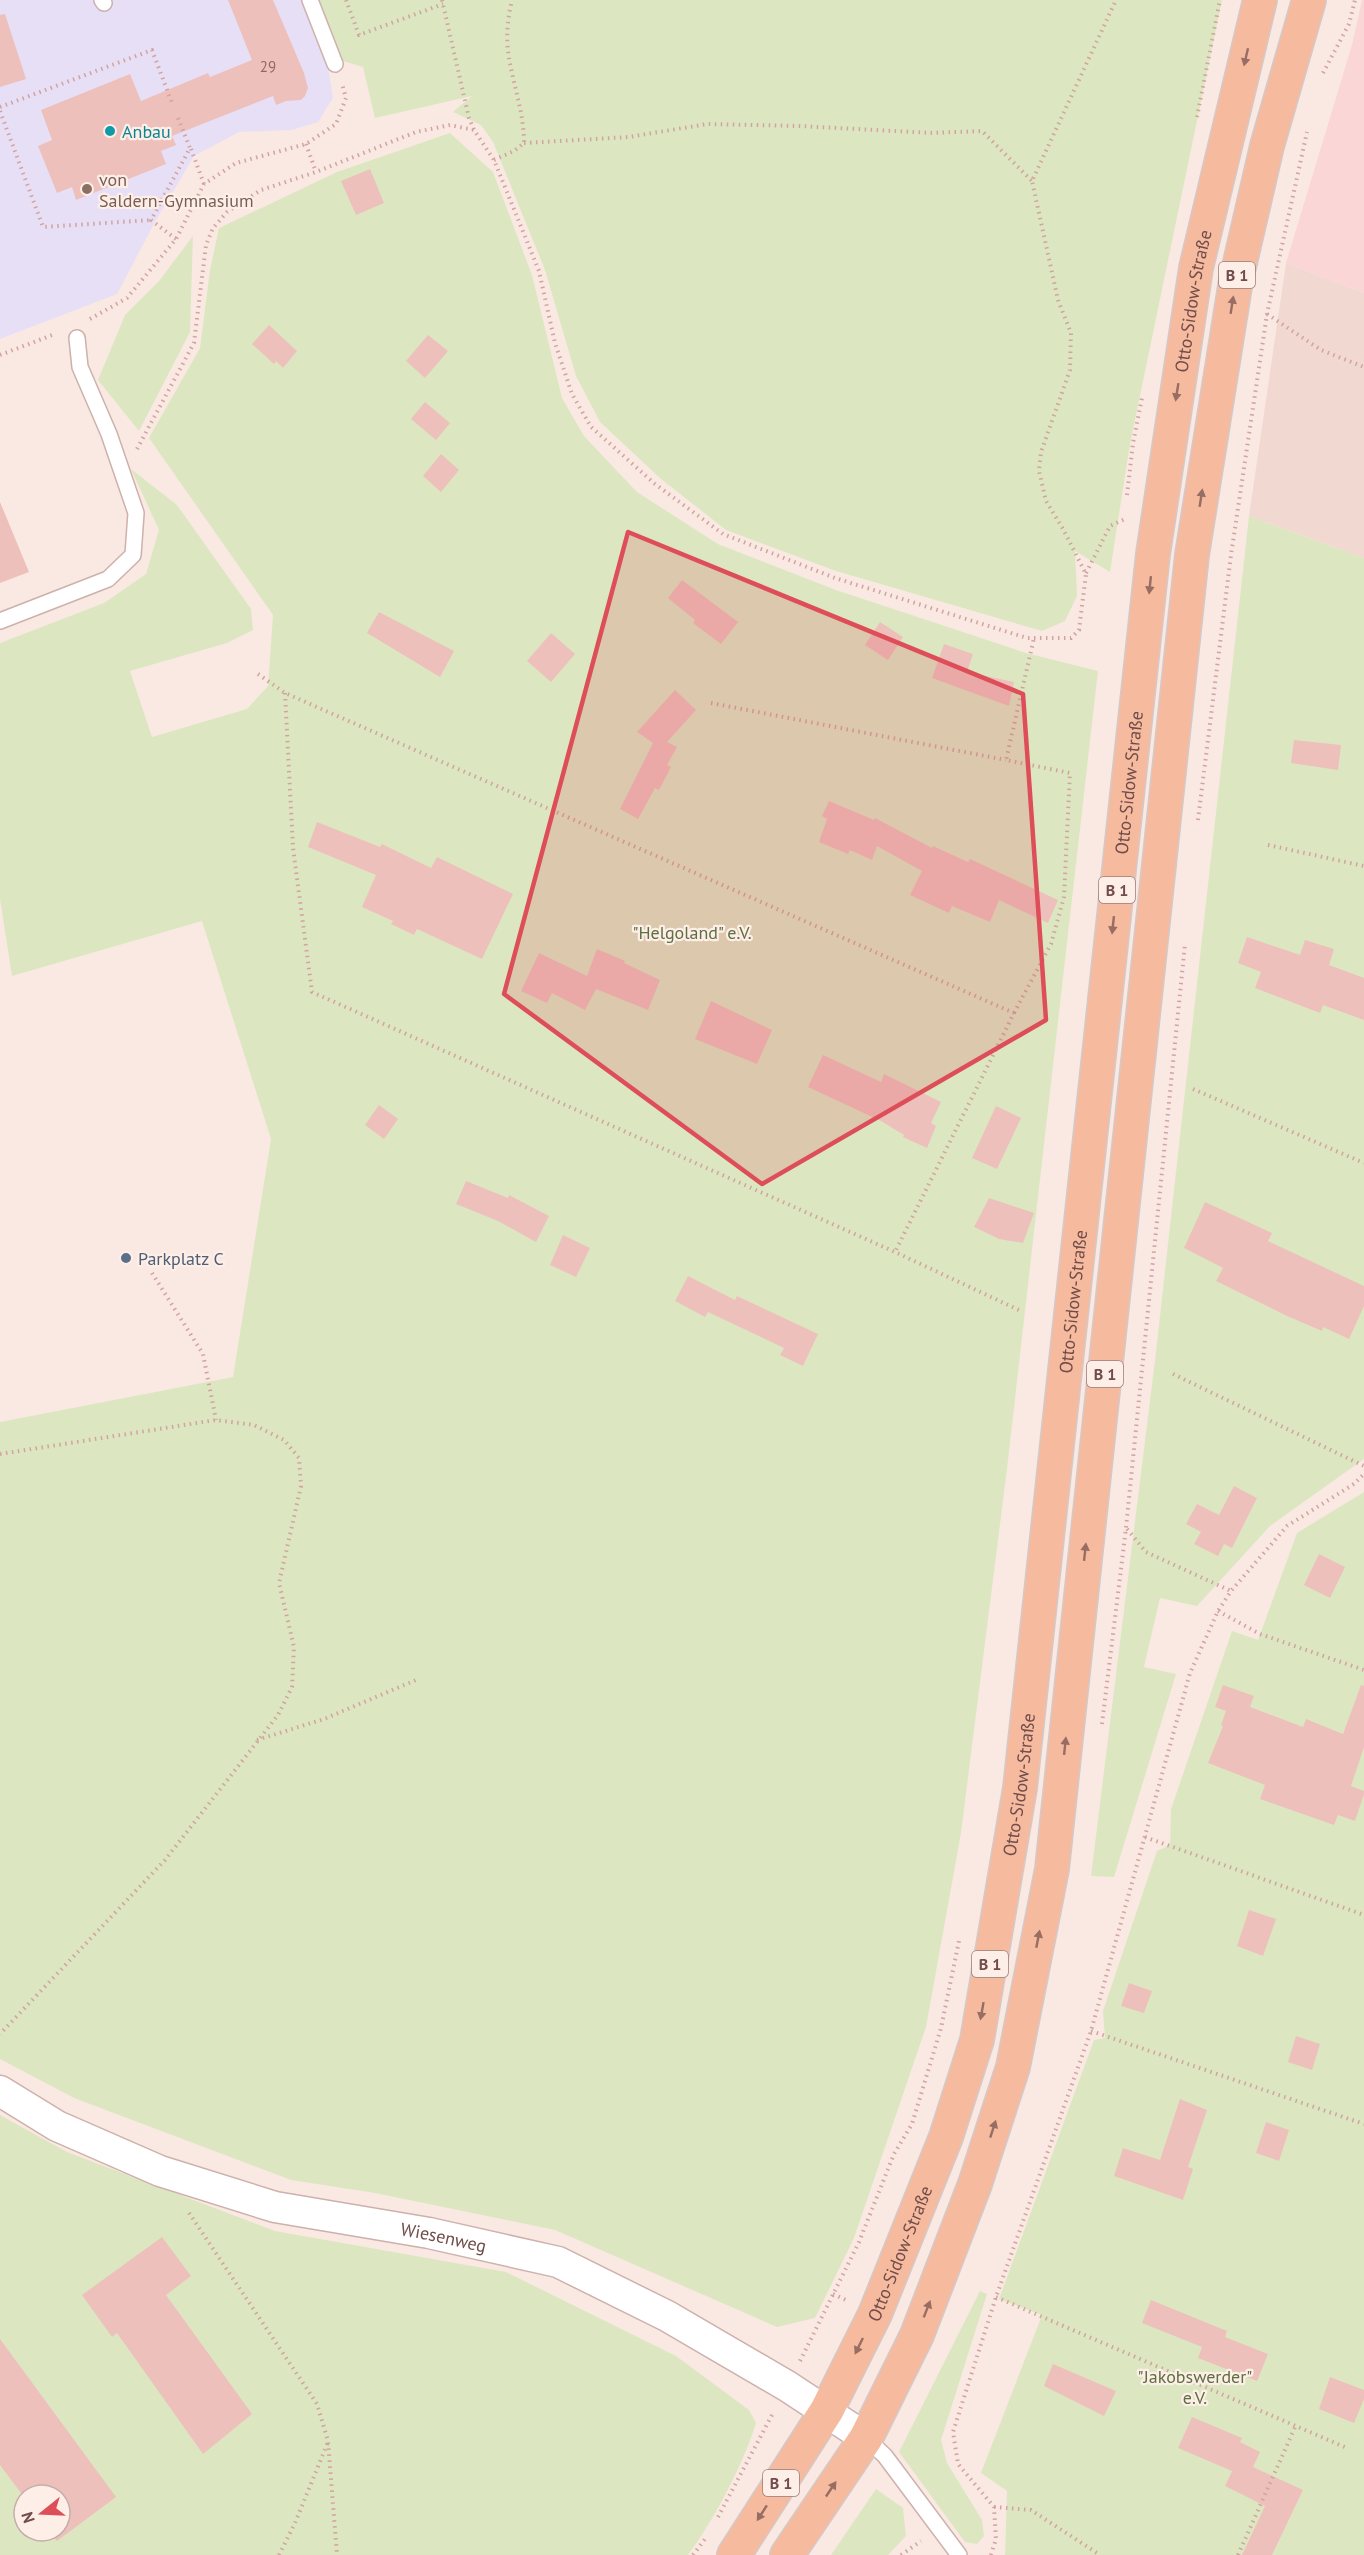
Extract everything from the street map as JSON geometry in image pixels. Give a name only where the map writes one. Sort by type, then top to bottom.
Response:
[{"type":"main road","name":"Otto-Sidow-Straße","points":[[734,2555],[827,2410],[875,2314],[946,2137],[977,2040],[1020,1788],[1153,554],[1196,268],[1260,0]]},
{"type":"main road","name":"B 1","points":[[787,2555],[866,2438],[917,2335],[982,2163],[1013,2067],[1052,1869],[1192,555],[1236,280],[1267,146],[1310,4]]},
{"type":"street","name":"Wiesenweg","points":[[0,2091],[57,2126],[160,2171],[275,2207],[429,2233],[558,2262],[668,2316],[827,2410],[866,2438]]},
{"type":"lane","points":[[310,0],[335,64]]},
{"type":"lane","points":[[0,621],[108,579],[133,555],[136,513],[109,434],[80,367],[77,338]]},
{"type":"lane","points":[[866,2438],[885,2456],[959,2555]]},
{"type":"path","points":[[346,0],[359,35],[442,2],[469,118],[474,130],[494,160],[539,271],[555,343],[573,394],[591,427],[655,484],[723,534],[835,578],[1027,638],[1071,638],[1079,630],[1086,574],[1110,526],[1125,519]]},
{"type":"path","points":[[512,0],[507,22],[508,51],[524,126],[524,142]]},
{"type":"path","points":[[1032,181],[1116,0]]},
{"type":"path","points":[[1195,128],[1220,0]]},
{"type":"path","points":[[1322,75],[1349,24],[1355,0]]},
{"type":"path","points":[[172,103],[152,50],[0,109],[43,227],[151,220],[176,238]]},
{"type":"path","points":[[84,322],[127,298],[176,238],[204,184],[236,163],[306,144],[336,124],[346,98],[335,64]]},
{"type":"path","points":[[178,118],[204,184]]},
{"type":"path","points":[[494,160],[514,151],[524,142],[629,137],[707,124],[933,133],[982,131],[1032,181],[1058,300],[1071,333],[1070,370],[1041,452],[1039,471],[1046,501],[1086,574]]},
{"type":"path","points":[[136,451],[194,343],[206,245],[213,228],[227,212],[261,190],[316,172],[417,132],[450,125],[474,130]]},
{"type":"path","points":[[1197,829],[1231,555],[1267,314],[1307,130]]},
{"type":"path","points":[[306,144],[316,172]]},
{"type":"path","points":[[151,220],[190,148]]},
{"type":"path","points":[[1267,314],[1321,350],[1364,367]]},
{"type":"path","points":[[0,355],[57,333]]},
{"type":"path","points":[[1127,497],[1133,443],[1142,396]]},
{"type":"path","points":[[1124,531],[1126,508]]},
{"type":"path","points":[[1006,759],[1034,638]]},
{"type":"path","points":[[258,674],[285,693],[1014,1013]]},
{"type":"path","points":[[285,693],[293,848],[312,992],[895,1252],[1021,1311]]},
{"type":"path","points":[[711,703],[1070,773],[1064,897],[1051,944],[1014,1013],[895,1252]]},
{"type":"path","points":[[1268,845],[1364,866]]},
{"type":"path","points":[[1186,933],[1126,1528],[1146,1552],[1231,1590]]},
{"type":"path","points":[[1193,1089],[1364,1163]]},
{"type":"path","points":[[152,1273],[203,1354],[216,1420]]},
{"type":"path","points":[[1173,1374],[1364,1466]]},
{"type":"path","points":[[0,1454],[216,1420],[254,1425],[284,1440],[299,1458],[302,1486],[279,1583],[294,1647],[292,1687],[278,1715],[165,1860],[0,2034]]},
{"type":"path","points":[[991,2555],[996,2539],[994,2507],[958,2464],[953,2439],[996,2297],[1091,2031],[1190,1672],[1218,1611],[1231,1590],[1287,1526],[1354,1484],[1364,1474]]},
{"type":"path","points":[[1218,1611],[1260,1634],[1364,1670]]},
{"type":"path","points":[[257,1740],[324,1719],[416,1680]]},
{"type":"path","points":[[1145,1837],[1364,1915]]},
{"type":"path","points":[[713,2526],[787,2386],[859,2242],[894,2154],[912,2124],[941,2028],[960,1935]]},
{"type":"path","points":[[1091,2031],[1364,2124]]},
{"type":"path","points":[[160,2171],[317,2404],[328,2441],[337,2555]]},
{"type":"path","points":[[996,2297],[1347,2448]]},
{"type":"path","points":[[1238,2555],[1296,2425]]},
{"type":"path","points":[[279,2555],[295,2523],[328,2441]]},
{"type":"path","points":[[994,2507],[1031,2510],[1100,2555]]},
{"type":"path","points":[[693,2555],[708,2536]]},
{"type":"highlighted area","points":[[628,532],[1023,694],[1046,1020],[762,1184],[504,994]]},
{"type":"shaded area","name":"von Saldern-Gymnasium","points":[[0,0],[301,0],[328,66],[333,98],[318,122],[292,130],[239,132],[194,156],[155,222],[117,294],[0,339]]},
{"type":"shaded area","points":[[1362,0],[1364,0],[1364,293],[1286,263],[1352,45]]},
{"type":"shaded area","points":[[1286,263],[1364,293],[1364,558],[1249,516]]},
{"type":"green space","points":[[319,0],[1222,0],[1130,444],[1110,572],[1075,551],[1077,596],[1065,621],[1042,631],[836,571],[726,530],[661,479],[600,422],[576,376],[545,270],[493,142],[481,125],[453,112],[472,96],[375,118],[363,67],[343,61]]},
{"type":"green space","name":"\"Helgoland\" e.V.","points":[[450,133],[493,172],[532,275],[562,398],[584,436],[637,492],[718,544],[836,590],[1026,653],[1098,671],[1007,1469],[961,1833],[926,2027],[854,2238],[815,2318],[777,2327],[555,2230],[375,2193],[291,2180],[74,2098],[0,2059],[0,1422],[233,1377],[271,1139],[202,921],[12,976],[0,899],[0,643],[104,603],[146,574],[159,530],[131,469],[177,505],[251,609],[253,630],[227,643],[130,671],[152,737],[247,709],[268,686],[273,615],[149,438],[200,348],[210,270],[219,228],[337,172]]},
{"type":"green space","points":[[193,236],[190,332],[139,431],[98,380],[125,315],[159,281]]},
{"type":"green space","points":[[1249,516],[1364,558],[1364,1459],[1270,1526],[1197,1606],[1160,1598],[1144,1667],[1176,1674],[1114,1877],[1091,1876],[1156,1352]]},
{"type":"green space","name":"\"Jakobswerder\" e.V.","points":[[1364,1492],[1364,2555],[1005,2555],[1007,2491],[981,2473],[1042,2315],[999,2299],[1094,2040],[1105,2038],[1103,2011],[1157,1851],[1170,1845],[1171,1809],[1232,1631],[1258,1640],[1297,1533]]},
{"type":"green space","points":[[0,2115],[67,2152],[275,2231],[506,2272],[676,2356],[749,2410],[756,2423],[727,2492],[688,2555],[0,2555]]},
{"type":"green space","points":[[980,2291],[987,2294],[941,2440],[947,2463],[982,2520],[984,2536],[977,2544],[965,2542],[899,2452]]},
{"type":"green space","points":[[876,2489],[903,2508],[906,2536],[888,2555],[831,2555]]},
{"type":"building","points":[[228,0],[273,0],[304,73],[308,88],[305,96],[301,100],[286,101],[276,105],[273,96],[172,136],[176,145],[161,151],[166,164],[76,200],[72,187],[57,193],[38,146],[52,140],[41,110],[130,74],[141,101],[208,73],[210,77],[252,60]]},
{"type":"building","points":[[5,14],[26,79],[0,87],[0,15]]},
{"type":"building","points":[[370,169],[384,203],[356,215],[341,181]]},
{"type":"building","points":[[269,325],[297,351],[283,368],[276,361],[274,364],[252,344]]},
{"type":"building","points":[[428,335],[448,351],[425,378],[406,361]]},
{"type":"building","points":[[425,402],[450,423],[436,440],[411,419]]},
{"type":"building","points":[[441,454],[459,470],[441,492],[423,476]]},
{"type":"building","points":[[0,502],[29,572],[0,583]]},
{"type":"building","points":[[682,580],[738,622],[721,644],[693,623],[695,620],[668,598]]},
{"type":"building","points":[[379,612],[454,651],[440,677],[367,633]]},
{"type":"building","points":[[880,622],[903,637],[888,660],[865,645]]},
{"type":"building","points":[[551,633],[575,654],[551,682],[527,661]]},
{"type":"building","points":[[944,644],[973,654],[967,672],[1014,682],[1009,706],[932,678]]},
{"type":"building","points":[[675,690],[696,710],[667,742],[677,747],[667,765],[671,767],[659,790],[655,788],[638,819],[620,809],[653,743],[637,732]]},
{"type":"building","points":[[1294,740],[1341,745],[1338,770],[1291,763]]},
{"type":"building","points":[[829,801],[874,820],[875,818],[932,848],[933,846],[968,862],[970,859],[1058,900],[1048,923],[999,900],[990,922],[952,906],[949,913],[910,895],[922,871],[877,846],[872,860],[850,850],[848,854],[819,842],[827,819],[822,816]]},
{"type":"building","points":[[317,822],[380,847],[382,844],[431,868],[437,857],[513,894],[482,959],[417,929],[414,935],[391,924],[393,921],[362,907],[376,875],[308,847]]},
{"type":"building","points":[[1247,937],[1300,955],[1305,940],[1334,949],[1329,965],[1364,978],[1364,1020],[1323,1005],[1320,1013],[1255,988],[1261,972],[1238,963]]},
{"type":"building","points":[[597,949],[660,980],[648,1010],[596,989],[585,1010],[552,993],[547,1003],[521,991],[539,953],[587,976]]},
{"type":"building","points":[[711,1001],[772,1030],[757,1064],[695,1039]]},
{"type":"building","points":[[823,1055],[881,1082],[884,1074],[941,1102],[931,1123],[936,1126],[927,1148],[903,1137],[904,1135],[881,1121],[808,1087]]},
{"type":"building","points":[[379,1105],[398,1119],[384,1139],[365,1125]]},
{"type":"building","points":[[996,1106],[1021,1118],[997,1169],[972,1158]]},
{"type":"building","points":[[466,1181],[508,1198],[509,1195],[549,1216],[536,1242],[498,1221],[456,1204]]},
{"type":"building","points":[[989,1198],[1034,1213],[1023,1243],[999,1239],[974,1227]]},
{"type":"building","points":[[1205,1202],[1272,1233],[1268,1241],[1364,1286],[1364,1306],[1349,1339],[1323,1327],[1322,1331],[1287,1316],[1216,1281],[1223,1268],[1184,1248]]},
{"type":"building","points":[[563,1235],[590,1248],[576,1277],[550,1265]]},
{"type":"building","points":[[688,1276],[735,1300],[737,1296],[818,1334],[803,1366],[780,1355],[784,1348],[708,1312],[705,1317],[675,1301]]},
{"type":"building","points":[[1234,1486],[1257,1498],[1232,1548],[1224,1544],[1218,1556],[1194,1544],[1201,1532],[1186,1524],[1197,1504],[1219,1515]]},
{"type":"building","points":[[1319,1554],[1345,1567],[1330,1598],[1304,1585]]},
{"type":"building","points":[[1223,1685],[1254,1696],[1250,1707],[1303,1727],[1306,1719],[1343,1734],[1361,1685],[1364,1686],[1364,1747],[1351,1786],[1364,1791],[1364,1794],[1355,1821],[1338,1815],[1334,1825],[1260,1799],[1265,1785],[1208,1763],[1223,1726],[1221,1725],[1226,1711],[1215,1707]]},
{"type":"building","points":[[1249,1910],[1276,1919],[1263,1956],[1237,1946]]},
{"type":"building","points":[[1129,1983],[1152,1991],[1144,2013],[1121,2006]]},
{"type":"building","points":[[1296,2036],[1320,2044],[1312,2070],[1288,2062]]},
{"type":"building","points":[[1180,2099],[1207,2110],[1188,2167],[1193,2169],[1183,2200],[1114,2176],[1123,2148],[1160,2160]]},
{"type":"building","points":[[1266,2122],[1289,2130],[1279,2161],[1256,2153]]},
{"type":"building","points":[[162,2237],[191,2276],[166,2295],[252,2414],[203,2454],[117,2333],[112,2337],[82,2295]]},
{"type":"building","points":[[1151,2300],[1227,2331],[1225,2337],[1268,2354],[1257,2381],[1198,2358],[1202,2347],[1142,2323]]},
{"type":"building","points":[[0,2339],[116,2497],[72,2530],[72,2483],[14,2483],[0,2465]]},
{"type":"building","points":[[1053,2364],[1116,2391],[1104,2416],[1044,2386]]},
{"type":"building","points":[[1330,2377],[1364,2390],[1364,2399],[1354,2423],[1319,2409]]},
{"type":"building","points":[[1192,2417],[1242,2438],[1240,2442],[1260,2452],[1253,2467],[1303,2490],[1272,2555],[1242,2555],[1265,2506],[1225,2486],[1232,2471],[1178,2448]]},
{"type":"place","name":"Anbau","points":[[110,131]]},
{"type":"place","name":"von Saldern-Gymnasium","points":[[87,189]]},
{"type":"place","name":"Parkplatz C","points":[[126,1258]]}]
